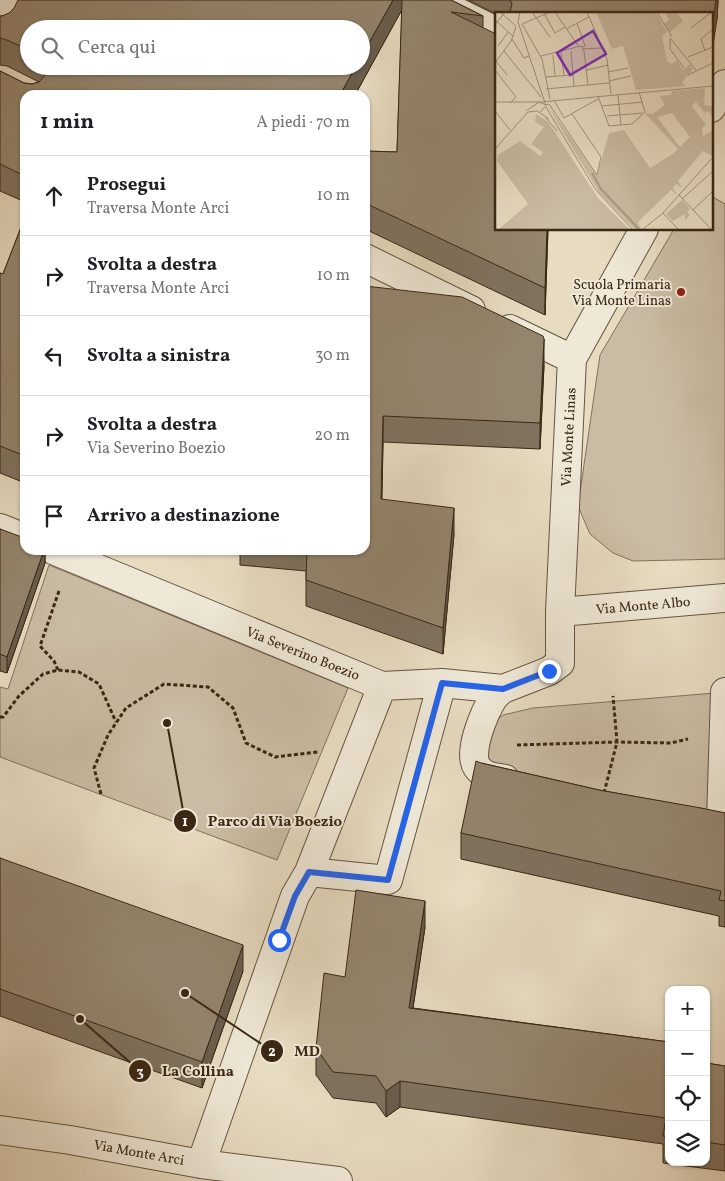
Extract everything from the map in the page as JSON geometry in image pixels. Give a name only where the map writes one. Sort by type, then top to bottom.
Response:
[{"type":"street","points":[[0,27],[13,0]]},
{"type":"street","points":[[433,0],[495,30]]},
{"type":"street","points":[[712,106],[725,84]]},
{"type":"street","name":"Via Monte Linas","points":[[560,663],[560,612],[572,360],[643,230]]},
{"type":"street","points":[[370,260],[572,360]]},
{"type":"street","points":[[0,528],[20,536]]},
{"type":"street","name":"Via Severino Boezio","points":[[65,555],[382,686],[442,683],[503,689],[549,671],[560,663]]},
{"type":"street","name":"Via Monte Albo","points":[[560,612],[725,598]]},
{"type":"street","points":[[309,872],[388,880],[442,683]]},
{"type":"street","points":[[201,1164],[295,896],[309,872],[382,686]]},
{"type":"street","points":[[503,689],[495,695],[480,727],[475,744],[474,757],[476,766],[484,774],[529,785]]},
{"type":"street","points":[[693,818],[723,823],[725,692]]},
{"type":"street","name":"Via Monte Arci","points":[[0,1130],[70,1140],[201,1164],[338,1181]]},
{"type":"path","points":[[58,670],[54,661],[40,646],[60,590]]},
{"type":"path","points":[[0,717],[3,717],[19,696],[43,674],[58,670],[79,672],[99,684],[117,722]]},
{"type":"path","points":[[101,794],[94,768],[108,735],[126,708],[164,684],[208,687],[233,708],[246,743],[274,757],[324,752]]},
{"type":"path","points":[[603,796],[617,742],[612,696]]},
{"type":"path","points":[[514,745],[617,742],[671,743],[724,731]]},
{"type":"shaded area","name":"Scuola Primaria Via Monte Linas","points":[[712,197],[725,204],[725,559],[633,561],[613,553],[590,534],[578,506],[600,355],[673,230],[712,230]]},
{"type":"shaded area","points":[[49,565],[348,688],[277,860],[0,757],[0,687],[8,689]]},
{"type":"shaded area","points":[[715,693],[711,811],[528,778],[493,763],[487,756],[491,725],[503,715],[533,708]]},
{"type":"building","points":[[18,0],[393,0],[370,41],[370,20],[20,20],[20,46],[0,38],[0,16],[9,13]]},
{"type":"building","points":[[402,0],[451,0],[483,16],[451,12],[495,34],[495,230],[547,230],[545,288],[370,205],[370,151],[397,152]]},
{"type":"building","points":[[510,0],[716,0],[712,26],[712,12],[510,12],[512,4]]},
{"type":"building","points":[[0,71],[24,83],[32,84],[39,82],[45,75],[351,75],[343,90],[20,90],[20,174],[0,164]]},
{"type":"building","points":[[20,230],[20,454],[0,446],[0,273],[3,274]]},
{"type":"building","points":[[370,287],[462,297],[543,336],[540,423],[383,416],[381,499],[454,508],[443,628],[306,580],[307,555],[370,555]]},
{"type":"building","points":[[0,529],[20,536],[20,555],[42,555],[7,657],[0,654]]},
{"type":"building","points":[[476,761],[599,790],[725,813],[725,901],[719,900],[721,891],[461,833]]},
{"type":"building","points":[[0,858],[243,945],[202,1062],[0,989]]},
{"type":"building","points":[[356,890],[425,901],[409,1008],[665,1041],[665,1118],[400,1081],[386,1091],[376,1076],[333,1072],[316,1048],[324,973],[345,977]]},
{"type":"building","points":[[710,1064],[725,1066],[725,1145],[710,1143]]},
{"type":"place","name":"Scuola Primaria Via Monte Linas","points":[[681,292]]},
{"type":"place","name":"Parco di Via Boezio","points":[[167,723]]},
{"type":"place","name":"MD","points":[[185,993]]},
{"type":"place","name":"La Collina","points":[[80,1019]]},
{"type":"route","points":[[279,940],[295,896],[309,872],[388,880],[442,683],[503,689],[549,671]]}]
